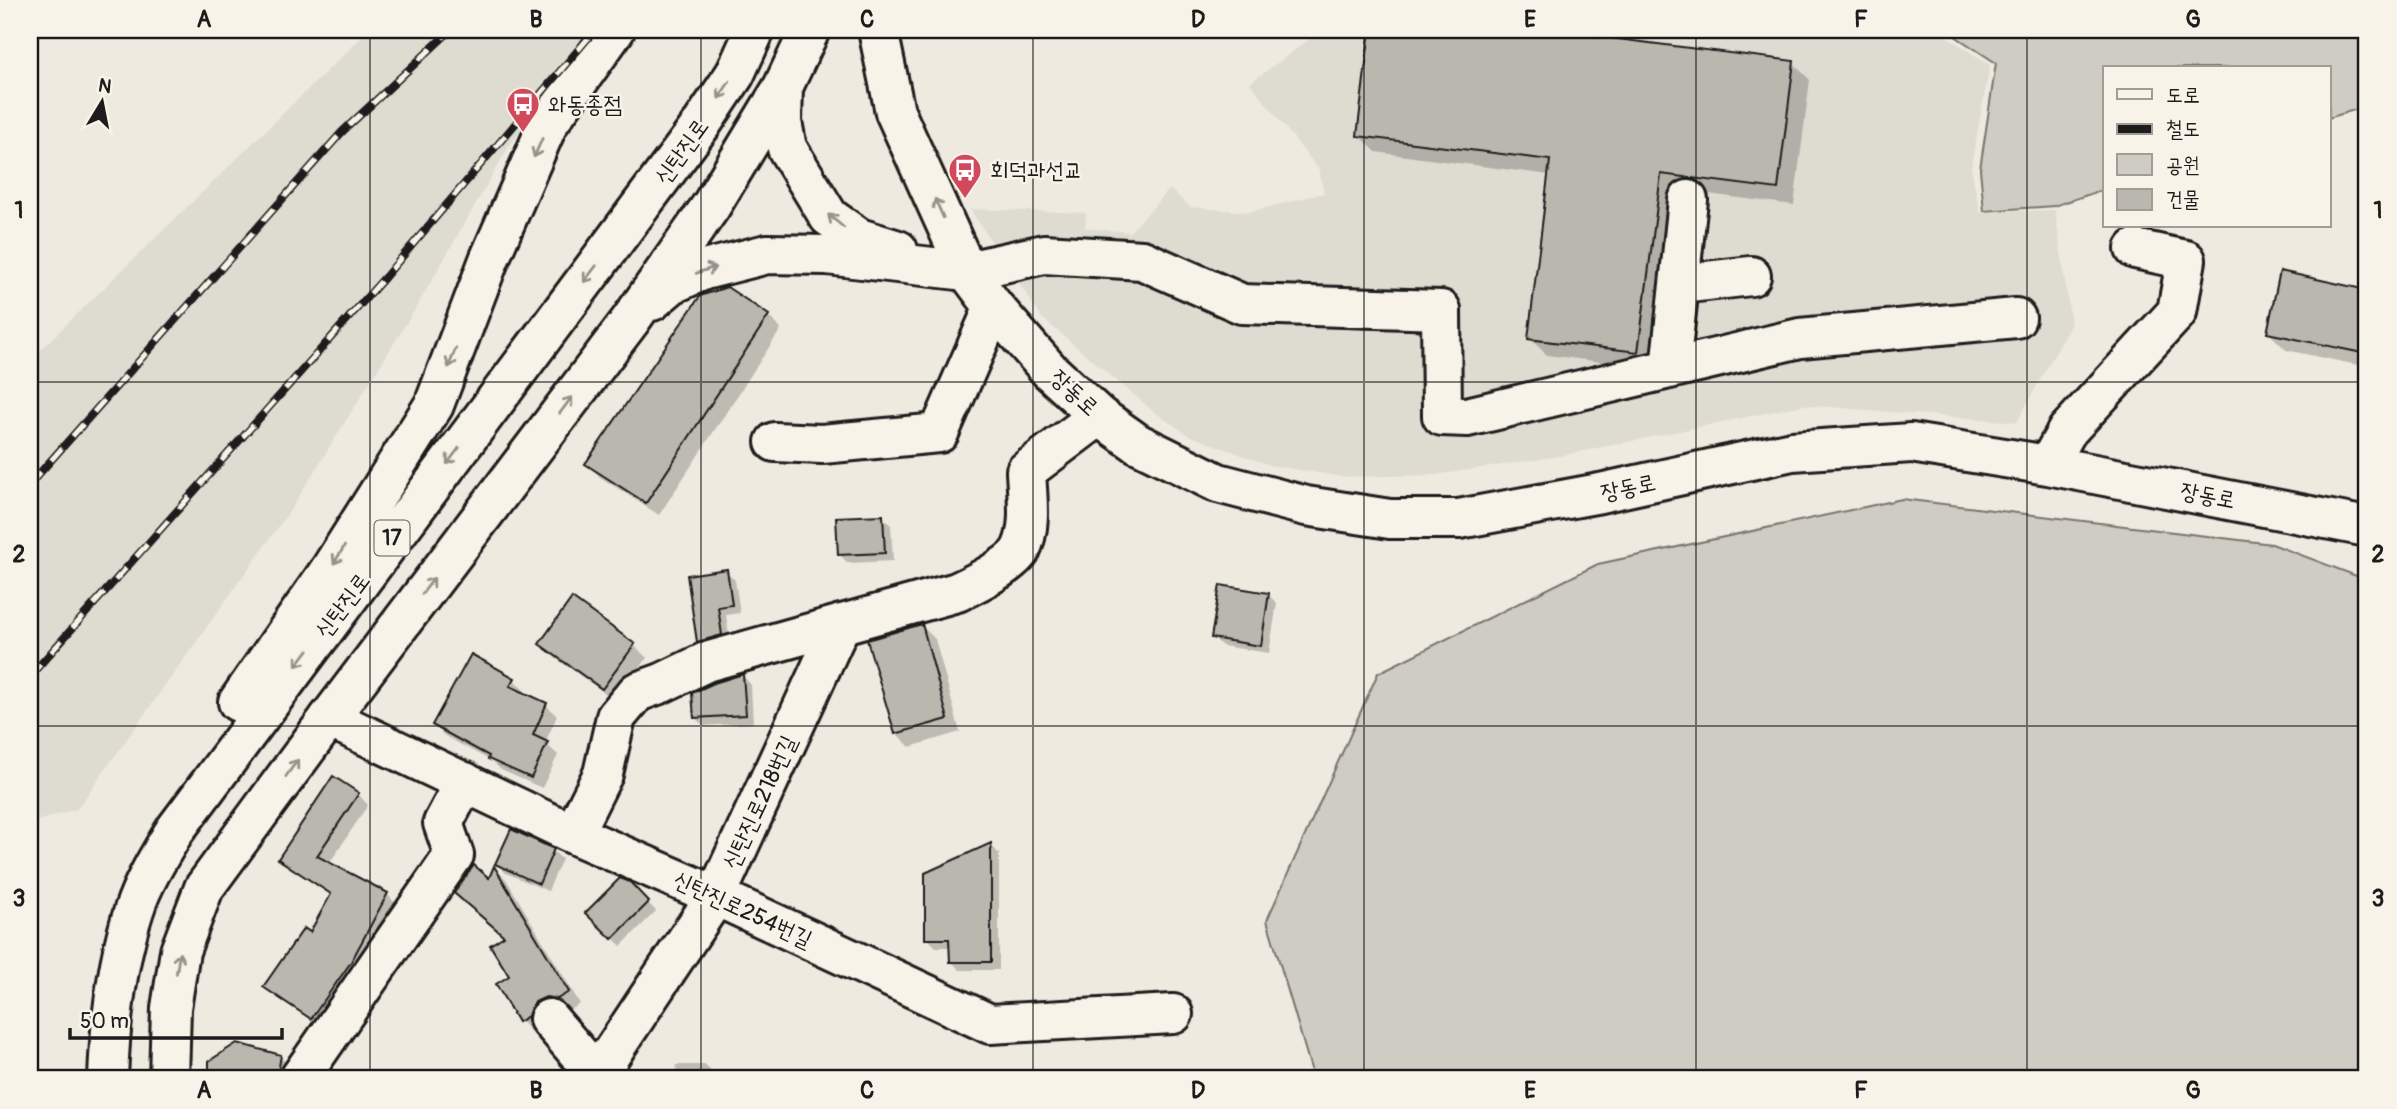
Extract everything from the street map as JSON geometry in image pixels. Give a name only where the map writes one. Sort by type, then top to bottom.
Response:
[{"type":"main road","points":[[175,830],[214,736],[331,568],[434,405],[489,260],[548,124],[615,30]]},
{"type":"main road","name":"신탄진로","points":[[108,1079],[117,973],[134,908],[175,830],[701,125],[734,74],[755,30]]},
{"type":"main road","name":"17","points":[[170,1079],[171,1008],[180,951],[204,888],[629,321],[711,206],[783,87],[810,30]]},
{"type":"main road","name":"장동로","points":[[878,30],[895,112],[967,271],[994,307],[1050,371],[1099,416],[1137,443],[1218,483],[1306,506],[1390,519],[1459,519],[1600,493],[1792,452],[1911,443],[2048,465],[2367,527]]},
{"type":"main road","points":[[783,87],[782,122],[787,148],[829,216],[859,238],[967,271]]},
{"type":"main road","points":[[1671,369],[1688,200]]},
{"type":"main road","points":[[2048,465],[2067,431],[2177,312],[2186,260],[2135,249]]},
{"type":"main road","points":[[629,321],[672,285],[704,270],[766,254],[827,255],[967,271],[1044,254],[1142,260],[1242,304],[1441,310],[1442,415],[1467,417],[1800,338],[2016,318]]},
{"type":"main road","points":[[1680,284],[1751,276]]},
{"type":"main road","points":[[775,442],[822,444],[939,433],[994,307]]},
{"type":"main road","points":[[573,834],[603,774],[616,717],[637,692],[706,662],[957,592],[990,575],[1020,550],[1027,523],[1027,471],[1099,416]]},
{"type":"main road","name":"신탄진로218번길","points":[[597,1077],[716,896],[841,624]]},
{"type":"main road","name":"신탄진로254번길","points":[[329,718],[573,834],[716,896],[990,1024],[1173,1014]]},
{"type":"main road","points":[[299,1079],[454,855],[443,823],[465,782]]},
{"type":"main road","points":[[549,1019],[597,1077]]},
{"type":"shaded area","points":[[369,30],[602,30],[509,146],[417,306],[293,506],[77,809],[30,823],[30,360]]},
{"type":"shaded area","points":[[1338,30],[1937,30],[1990,65],[1971,167],[1980,212],[2055,210],[2071,324],[2017,422],[1803,405],[1560,456],[1435,475],[1343,477],[1269,465],[1188,435],[1153,411],[1042,318],[970,209],[1086,213],[1085,228],[1130,232],[1170,189],[1190,207],[1249,212],[1324,193],[1319,170],[1250,83],[1314,36]]},
{"type":"green space","points":[[1946,30],[2367,30],[2367,106],[2330,118],[2330,66],[2103,66],[2103,190],[2054,206],[1984,211],[1980,169],[1996,63]]},
{"type":"green space","points":[[1902,499],[2272,544],[2367,580],[2367,1079],[1314,1079],[1267,920],[1378,673],[1598,564]]},
{"type":"building","points":[[1370,30],[1545,30],[1794,61],[1778,189],[1661,174],[1638,352],[1528,339],[1550,160],[1357,136]]},
{"type":"building","points":[[2280,271],[2367,290],[2367,354],[2267,333]]},
{"type":"building","points":[[727,287],[769,315],[646,503],[585,464],[700,296]]},
{"type":"building","points":[[883,515],[885,553],[838,555],[836,517]]},
{"type":"building","points":[[727,569],[732,605],[718,607],[722,635],[697,642],[687,575]]},
{"type":"building","points":[[1220,585],[1269,593],[1261,646],[1211,638]]},
{"type":"building","points":[[572,598],[635,644],[602,689],[539,644]]},
{"type":"building","points":[[922,624],[948,719],[895,734],[867,640]]},
{"type":"building","points":[[471,654],[515,678],[510,686],[547,703],[533,735],[548,742],[531,778],[488,759],[489,756],[432,725]]},
{"type":"building","points":[[743,674],[746,715],[694,718],[692,693]]},
{"type":"building","points":[[333,776],[359,793],[317,856],[388,893],[351,962],[311,1019],[263,987],[304,928],[310,932],[331,894],[278,859]]},
{"type":"building","points":[[511,829],[554,849],[539,884],[495,864]]},
{"type":"building","points":[[991,843],[991,962],[950,962],[949,939],[925,939],[925,873]]},
{"type":"building","points":[[474,865],[489,878],[494,866],[569,992],[557,999],[546,997],[535,1002],[528,1016],[518,1022],[496,984],[509,976],[490,945],[504,936],[454,893]]},
{"type":"building","points":[[620,878],[630,882],[649,902],[612,939],[585,913]]},
{"type":"building","points":[[237,1043],[281,1055],[277,1079],[209,1079],[209,1061]]},
{"type":"railway","points":[[30,484],[342,132],[451,30]]},
{"type":"railway","points":[[30,676],[385,277],[595,30]]},
{"type":"place","name":"와동종점","points":[[523,134]]},
{"type":"place","name":"회덕과선교","points":[[965,200]]}]
